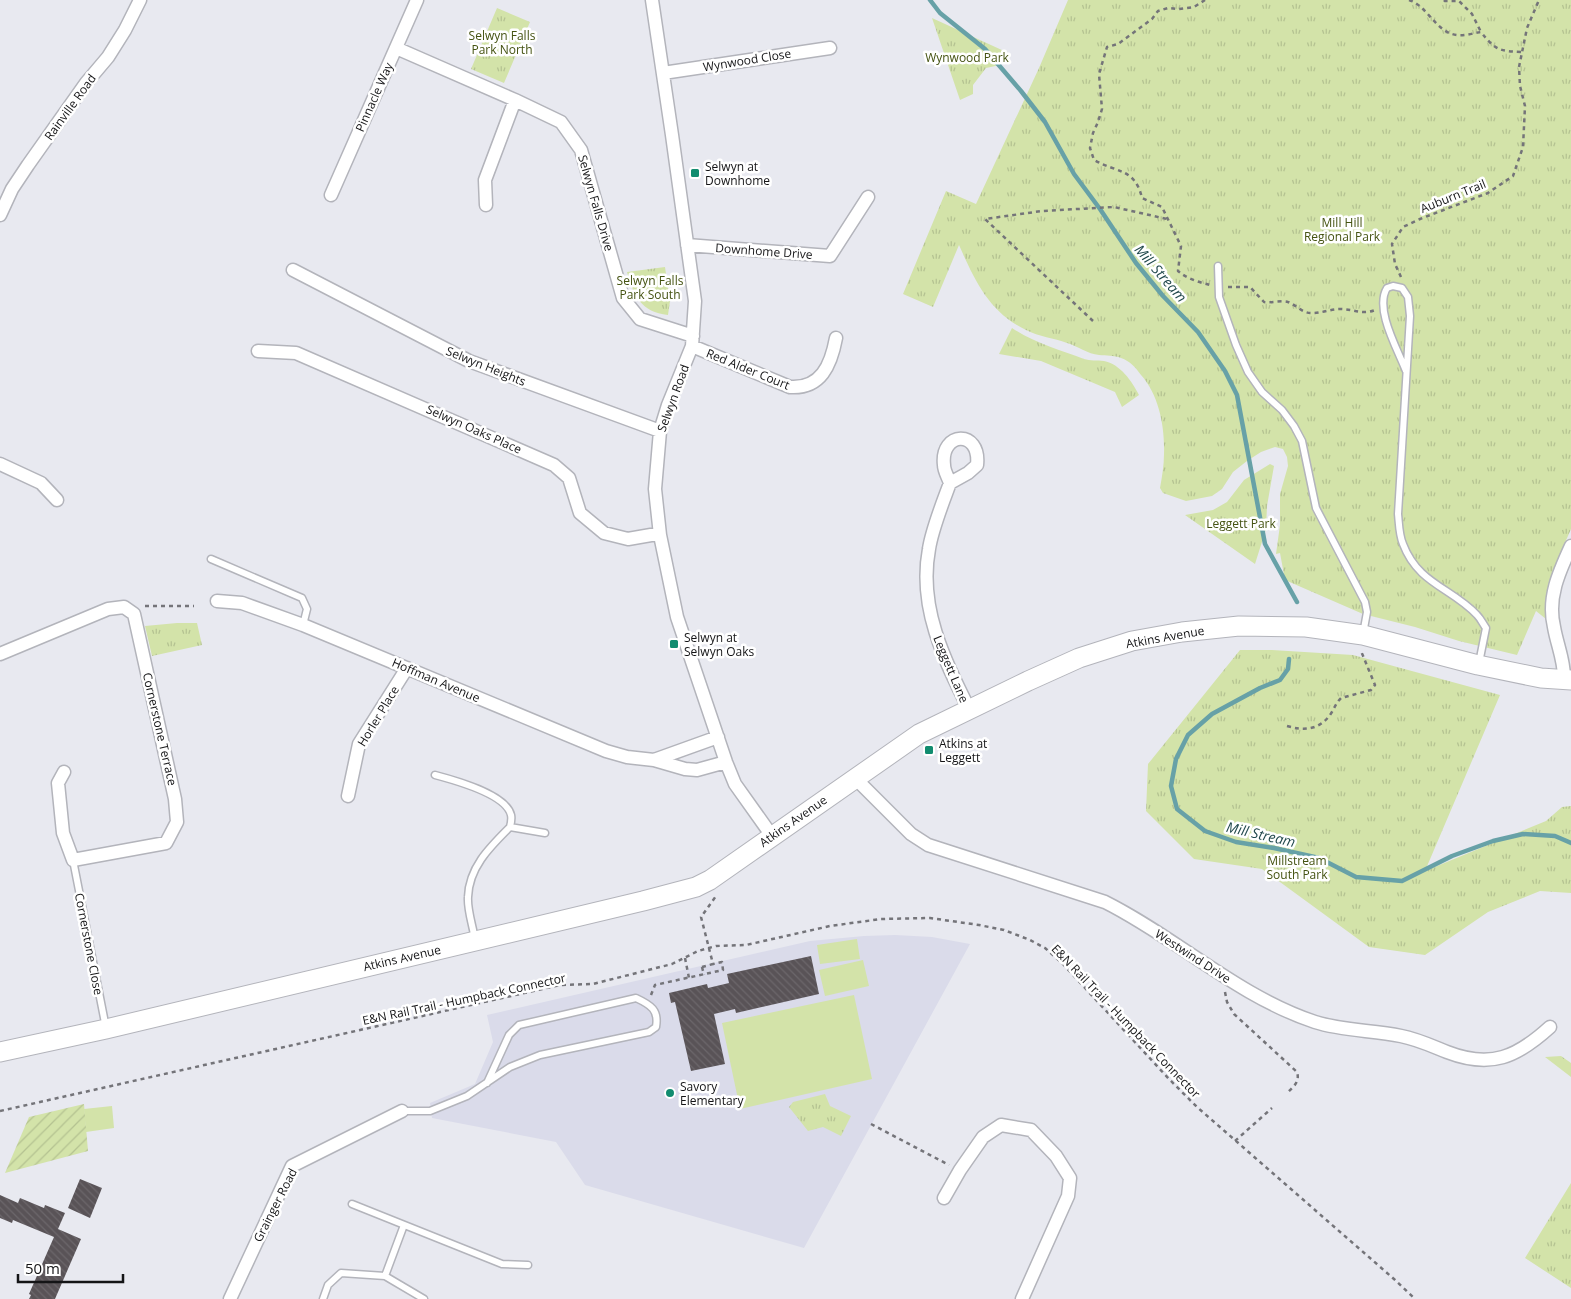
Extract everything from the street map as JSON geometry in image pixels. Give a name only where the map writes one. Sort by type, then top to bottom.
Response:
[{"type":"street","name":"Rainville Road","points":[[0,215],[12,189],[28,165],[86,83],[108,57],[125,30],[140,0]]},
{"type":"street","name":"Pinnacle Way","points":[[331,195],[416,0]]},
{"type":"street","name":"Selwyn Road","points":[[652,0],[695,301],[692,341],[660,431],[655,489],[660,535],[677,617],[726,762],[735,784],[772,836]]},
{"type":"street","name":"Selwyn Falls Drive","points":[[396,48],[561,122],[581,150],[623,298],[640,319],[692,341]]},
{"type":"street","name":"Wynwood Close","points":[[663,73],[830,48]]},
{"type":"street","points":[[486,205],[485,180],[515,100]]},
{"type":"street","name":"Downhome Drive","points":[[687,246],[830,256],[868,197]]},
{"type":"street","name":"Selwyn Heights","points":[[293,270],[469,361],[660,431]]},
{"type":"street","name":"Red Alder Court","points":[[692,341],[790,387],[800,388],[810,385],[820,377],[828,366],[834,352],[836,338]]},
{"type":"street","name":"Selwyn Oaks Place","points":[[258,351],[296,353],[554,465],[569,478],[580,513],[604,533],[628,539],[660,535]]},
{"type":"street","points":[[0,464],[40,483],[57,500]]},
{"type":"street","name":"Leggett Lane","points":[[950,483],[929,548],[928,588],[930,611],[938,644],[969,709]]},
{"type":"street","points":[[1567,680],[1553,625],[1552,599],[1558,574],[1571,546]]},
{"type":"street","name":"Hoffman Avenue","points":[[217,601],[242,603],[303,625],[606,751],[627,757],[654,760],[685,769],[697,770],[726,762]]},
{"type":"street","name":"Cornerstone Terrace","points":[[0,654],[108,609],[124,607],[134,614],[175,799],[177,822],[166,843],[73,860]]},
{"type":"street","name":"Atkins Avenue","points":[[0,1052],[106,1029],[696,887],[710,880],[919,734],[1079,658],[1132,641],[1182,632],[1239,626],[1306,627],[1363,635],[1478,665],[1541,678],[1567,680]]},
{"type":"street","name":"Horler Place","points":[[348,796],[359,744],[407,668]]},
{"type":"street","name":"Hoffman Avenue","points":[[654,760],[718,737]]},
{"type":"street","name":"Cornerstone Close","points":[[64,772],[58,783],[63,833],[73,860]]},
{"type":"street","name":"Westwind Drive","points":[[855,778],[911,834],[928,845],[1105,902],[1137,919],[1223,977],[1293,1014],[1338,1029],[1401,1036],[1473,1060],[1501,1059],[1531,1044],[1550,1027]]},
{"type":"street","name":"Grainger Road","points":[[230,1299],[292,1166],[402,1111]]},
{"type":"street","points":[[944,1198],[960,1170],[983,1137],[1001,1125],[1031,1130],[1056,1156],[1070,1178],[1068,1196],[1022,1299]]},
{"type":"lane","points":[[1218,266],[1218,297],[1248,372],[1262,392],[1282,410],[1302,441],[1316,508],[1365,602],[1367,612],[1363,635]]},
{"type":"lane","points":[[1406,370],[1387,325],[1384,310],[1383,294],[1387,288],[1393,286],[1402,288],[1408,297],[1410,316],[1398,514],[1402,543],[1413,564],[1433,583],[1478,616],[1486,628],[1478,665]]},
{"type":"lane","points":[[212,559],[302,598],[307,609],[303,625]]},
{"type":"lane","points":[[435,775],[461,781],[498,800],[508,809],[512,817],[510,827],[477,864],[470,880],[468,898],[476,941]]},
{"type":"lane","points":[[510,827],[545,833]]},
{"type":"lane","name":"Cornerstone Close","points":[[73,860],[106,1029]]},
{"type":"lane","points":[[402,1111],[430,1111],[467,1096],[487,1083],[510,1067],[540,1055],[649,1032],[656,1027],[657,1018],[654,1010],[647,1003],[636,998],[519,1024],[509,1035],[487,1083]]},
{"type":"lane","points":[[352,1204],[502,1264],[528,1265]]},
{"type":"lane","points":[[385,1276],[404,1225]]},
{"type":"lane","points":[[322,1299],[328,1285],[342,1273],[385,1276],[424,1299]]},
{"type":"path","points":[[1205,0],[1194,8],[1168,8],[1158,11],[1152,19],[1118,44],[1107,47],[1099,74],[1102,108],[1090,148],[1094,160],[1125,172],[1134,179],[1139,187],[1142,198],[1162,207],[1181,246],[1178,271],[1183,276],[1217,286],[1250,287],[1264,302],[1276,303],[1286,301],[1302,311],[1312,314],[1341,309],[1368,313],[1376,309],[1384,310]]},
{"type":"path","points":[[1408,0],[1421,7],[1449,33],[1459,36],[1482,32]]},
{"type":"path","points":[[1444,0],[1459,1],[1472,14],[1482,32],[1496,48],[1521,52]]},
{"type":"path","name":"Auburn Trail","points":[[1402,288],[1404,284],[1395,264],[1392,244],[1403,227],[1488,193],[1512,176],[1523,147],[1525,106],[1518,67],[1527,28],[1539,0]]},
{"type":"path","points":[[1093,321],[985,219],[1042,211],[1114,207],[1167,219]]},
{"type":"path","points":[[145,606],[194,606]]},
{"type":"path","points":[[1287,726],[1299,730],[1309,729],[1321,724],[1341,698],[1371,690],[1374,687],[1373,680],[1361,653],[1363,635]]},
{"type":"path","points":[[713,964],[702,917],[716,896]]},
{"type":"path","name":"E&N Rail Trail - Humpback Connector","points":[[0,1111],[542,989],[571,984],[593,984],[672,964],[698,951],[716,946],[746,945],[830,926],[881,919],[930,918],[1004,930],[1038,944],[1062,963],[1183,1094],[1415,1299]]},
{"type":"path","points":[[685,958],[689,978]]},
{"type":"path","points":[[647,1003],[655,985],[704,975],[723,970],[722,962],[702,967],[704,975]]},
{"type":"path","points":[[1223,977],[1228,1002],[1234,1014],[1297,1072],[1298,1080],[1287,1093]]},
{"type":"path","points":[[1235,1141],[1272,1108]]},
{"type":"path","points":[[871,1124],[960,1170]]},
{"type":"shaded area","name":"Savory Elementary","points":[[895,935],[932,937],[970,944],[804,1248],[585,1185],[556,1142],[432,1118],[430,1103],[475,1084],[493,1042],[487,1015],[810,941]]},
{"type":"green space","name":"Mill Hill Regional Park","points":[[1068,0],[1571,0],[1571,529],[1550,583],[1546,619],[1536,611],[1517,655],[1363,614],[1285,580],[1280,553],[1276,554],[1280,525],[1280,494],[1288,466],[1287,457],[1283,449],[1275,447],[1261,452],[1247,461],[1233,472],[1222,489],[1212,496],[1186,501],[1163,493],[1160,488],[1164,444],[1160,412],[1152,392],[1137,370],[1124,359],[1116,356],[1091,353],[1067,343],[1041,336],[1013,323],[993,305],[977,283],[959,245],[933,307],[903,294],[946,191],[976,204],[1039,68]]},
{"type":"green space","name":"Selwyn Falls Park North","points":[[497,8],[530,22],[504,83],[471,69]]},
{"type":"green space","name":"Wynwood Park","points":[[932,18],[1004,51],[1000,65],[986,68],[973,85],[973,94],[960,100]]},
{"type":"green space","name":"Selwyn Falls Park South","points":[[665,267],[670,301],[668,315],[651,310],[640,301],[627,272]]},
{"type":"green space","points":[[1012,328],[1038,342],[1084,359],[1110,363],[1120,369],[1133,384],[1139,395],[1122,407],[1115,392],[1041,361],[999,354]]},
{"type":"green space","name":"Leggett Park","points":[[1270,464],[1274,466],[1267,506],[1266,529],[1255,564],[1185,515],[1213,510],[1227,502],[1244,480]]},
{"type":"green space","points":[[197,623],[202,645],[152,656],[145,626]]},
{"type":"green space","name":"Millstream South Park","points":[[1240,650],[1353,655],[1500,695],[1425,871],[1546,821],[1562,807],[1571,806],[1571,893],[1540,891],[1488,912],[1425,955],[1369,947],[1262,869],[1194,859],[1146,811],[1148,764]]},
{"type":"green space","points":[[857,939],[860,959],[820,964],[817,945]]},
{"type":"green space","points":[[863,960],[869,986],[825,996],[819,970]]},
{"type":"green space","points":[[854,995],[872,1079],[740,1109],[722,1023]]},
{"type":"green space","points":[[1561,1056],[1571,1063],[1571,1077],[1545,1057]]},
{"type":"green space","points":[[825,1094],[830,1106],[851,1116],[841,1136],[823,1127],[808,1131],[789,1107],[793,1102]]},
{"type":"green space","points":[[84,1104],[88,1151],[5,1173],[29,1117]]},
{"type":"green space","points":[[112,1106],[114,1128],[86,1132],[84,1109]]},
{"type":"green space","points":[[1571,1183],[1571,1288],[1525,1258]]},
{"type":"building","points":[[811,956],[819,994],[736,1013],[735,1009],[714,1014],[725,1064],[691,1071],[675,1002],[671,1003],[669,993],[707,984],[708,988],[729,983],[727,974]]},
{"type":"building","points":[[80,1179],[102,1188],[90,1218],[68,1208]]},
{"type":"building","points":[[0,1195],[18,1203],[20,1198],[44,1208],[45,1205],[65,1213],[58,1229],[81,1239],[55,1299],[29,1299],[31,1295],[29,1294],[54,1237],[13,1220],[12,1223],[0,1218]]},
{"type":"waterway","name":"Mill Stream","points":[[930,0],[940,13],[985,49],[1021,91],[1045,122],[1074,174],[1136,263],[1163,296],[1198,332],[1225,371],[1237,395],[1265,544],[1297,602]]},
{"type":"waterway","name":"Mill Stream","points":[[1289,659],[1288,669],[1280,680],[1260,688],[1212,714],[1188,735],[1176,759],[1171,786],[1177,809],[1205,831],[1236,842],[1319,858],[1356,877],[1402,881],[1452,856],[1493,841],[1523,834],[1555,836],[1571,843]]},
{"type":"place","name":"Selwyn at Downhome","points":[[695,173]]},
{"type":"place","name":"Selwyn at Selwyn Oaks","points":[[674,644]]},
{"type":"place","name":"Atkins at Leggett","points":[[929,750]]},
{"type":"place","name":"Savory Elementary","points":[[670,1093]]}]
